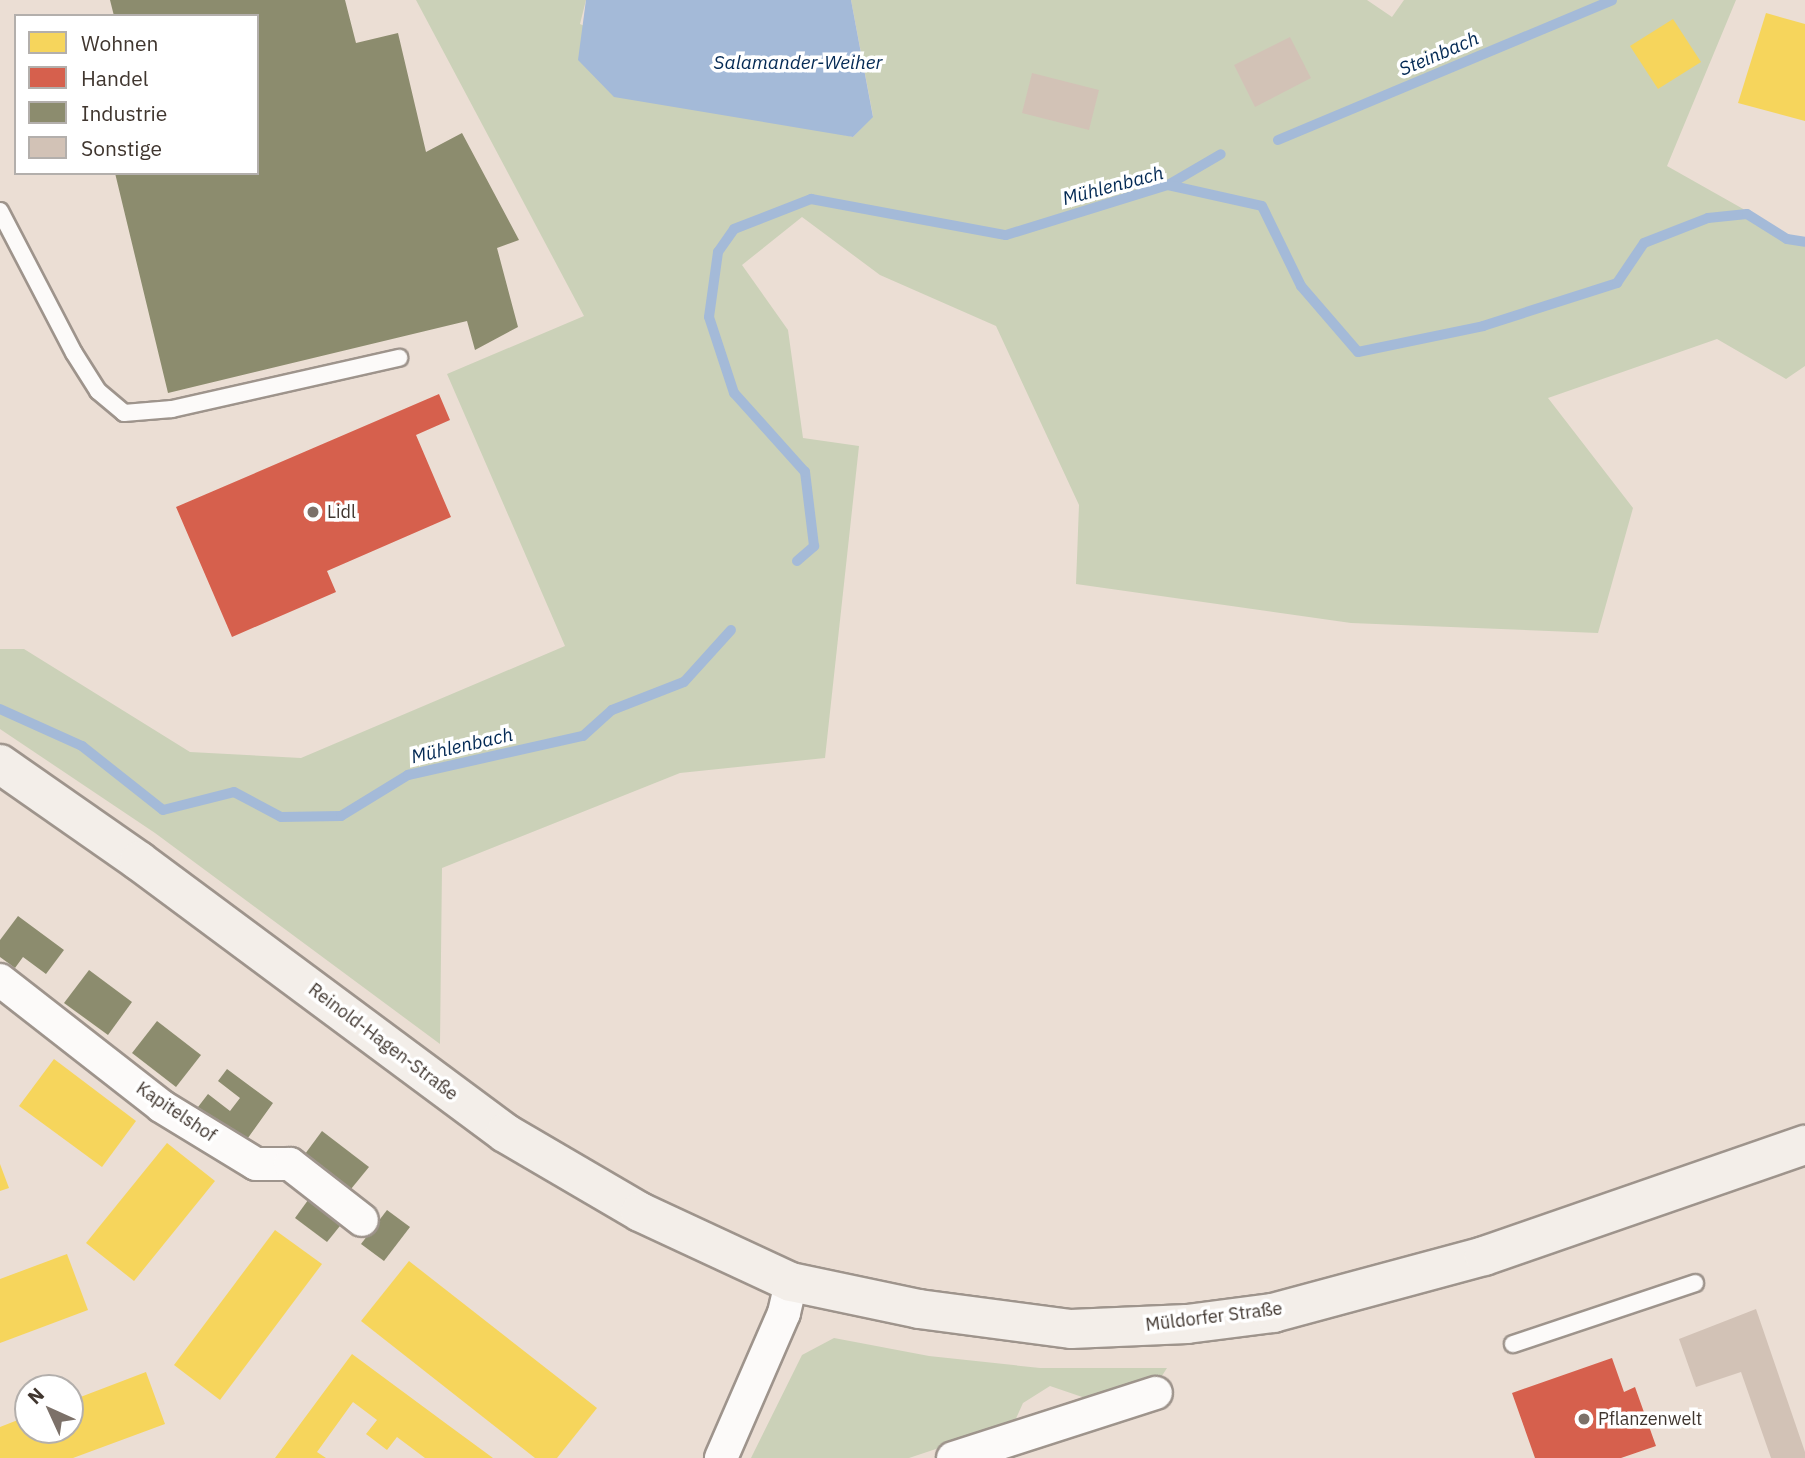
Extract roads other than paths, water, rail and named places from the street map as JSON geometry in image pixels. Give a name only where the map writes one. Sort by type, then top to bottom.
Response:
[{"type":"main road","name":"Reinold-Hagen-Straße","points":[[0,764],[128,853],[505,1133],[640,1212],[791,1282]]},
{"type":"main road","name":"Müldorfer Straße","points":[[791,1282],[919,1310],[1071,1329],[1187,1324],[1273,1313],[1484,1256],[1805,1145]]},
{"type":"street","name":"Kapitelshof","points":[[0,980],[161,1106],[256,1164],[290,1164],[362,1220]]},
{"type":"street","points":[[722,1458],[783,1313],[791,1282]]},
{"type":"street","points":[[953,1458],[1156,1393]]},
{"type":"lane","points":[[0,211],[74,353],[98,391],[124,413],[172,409],[400,358]]},
{"type":"lane","points":[[1513,1344],[1695,1283]]},
{"type":"water","name":"Salamander-Weiher","points":[[586,0],[851,0],[873,117],[853,137],[614,97],[578,60]]},
{"type":"waterway","name":"Steinbach","points":[[1278,140],[1612,0]]},
{"type":"waterway","name":"Steinbach","points":[[1168,185],[1221,154]]},
{"type":"waterway","name":"Mühlenbach","points":[[797,561],[814,546],[805,472],[734,393],[709,317],[718,252],[734,229],[811,199],[1006,235],[1168,185],[1262,206],[1301,286],[1358,352],[1483,326],[1617,283],[1644,243],[1708,218],[1747,214],[1787,239],[1805,242]]},
{"type":"waterway","name":"Mühlenbach","points":[[0,709],[82,746],[163,810],[234,792],[281,817],[341,816],[408,775],[583,736],[612,710],[684,682],[731,630]]},
{"type":"place","name":"Lidl","points":[[313,512]]},
{"type":"place","name":"Pflanzenwelt","points":[[1584,1419]]}]
